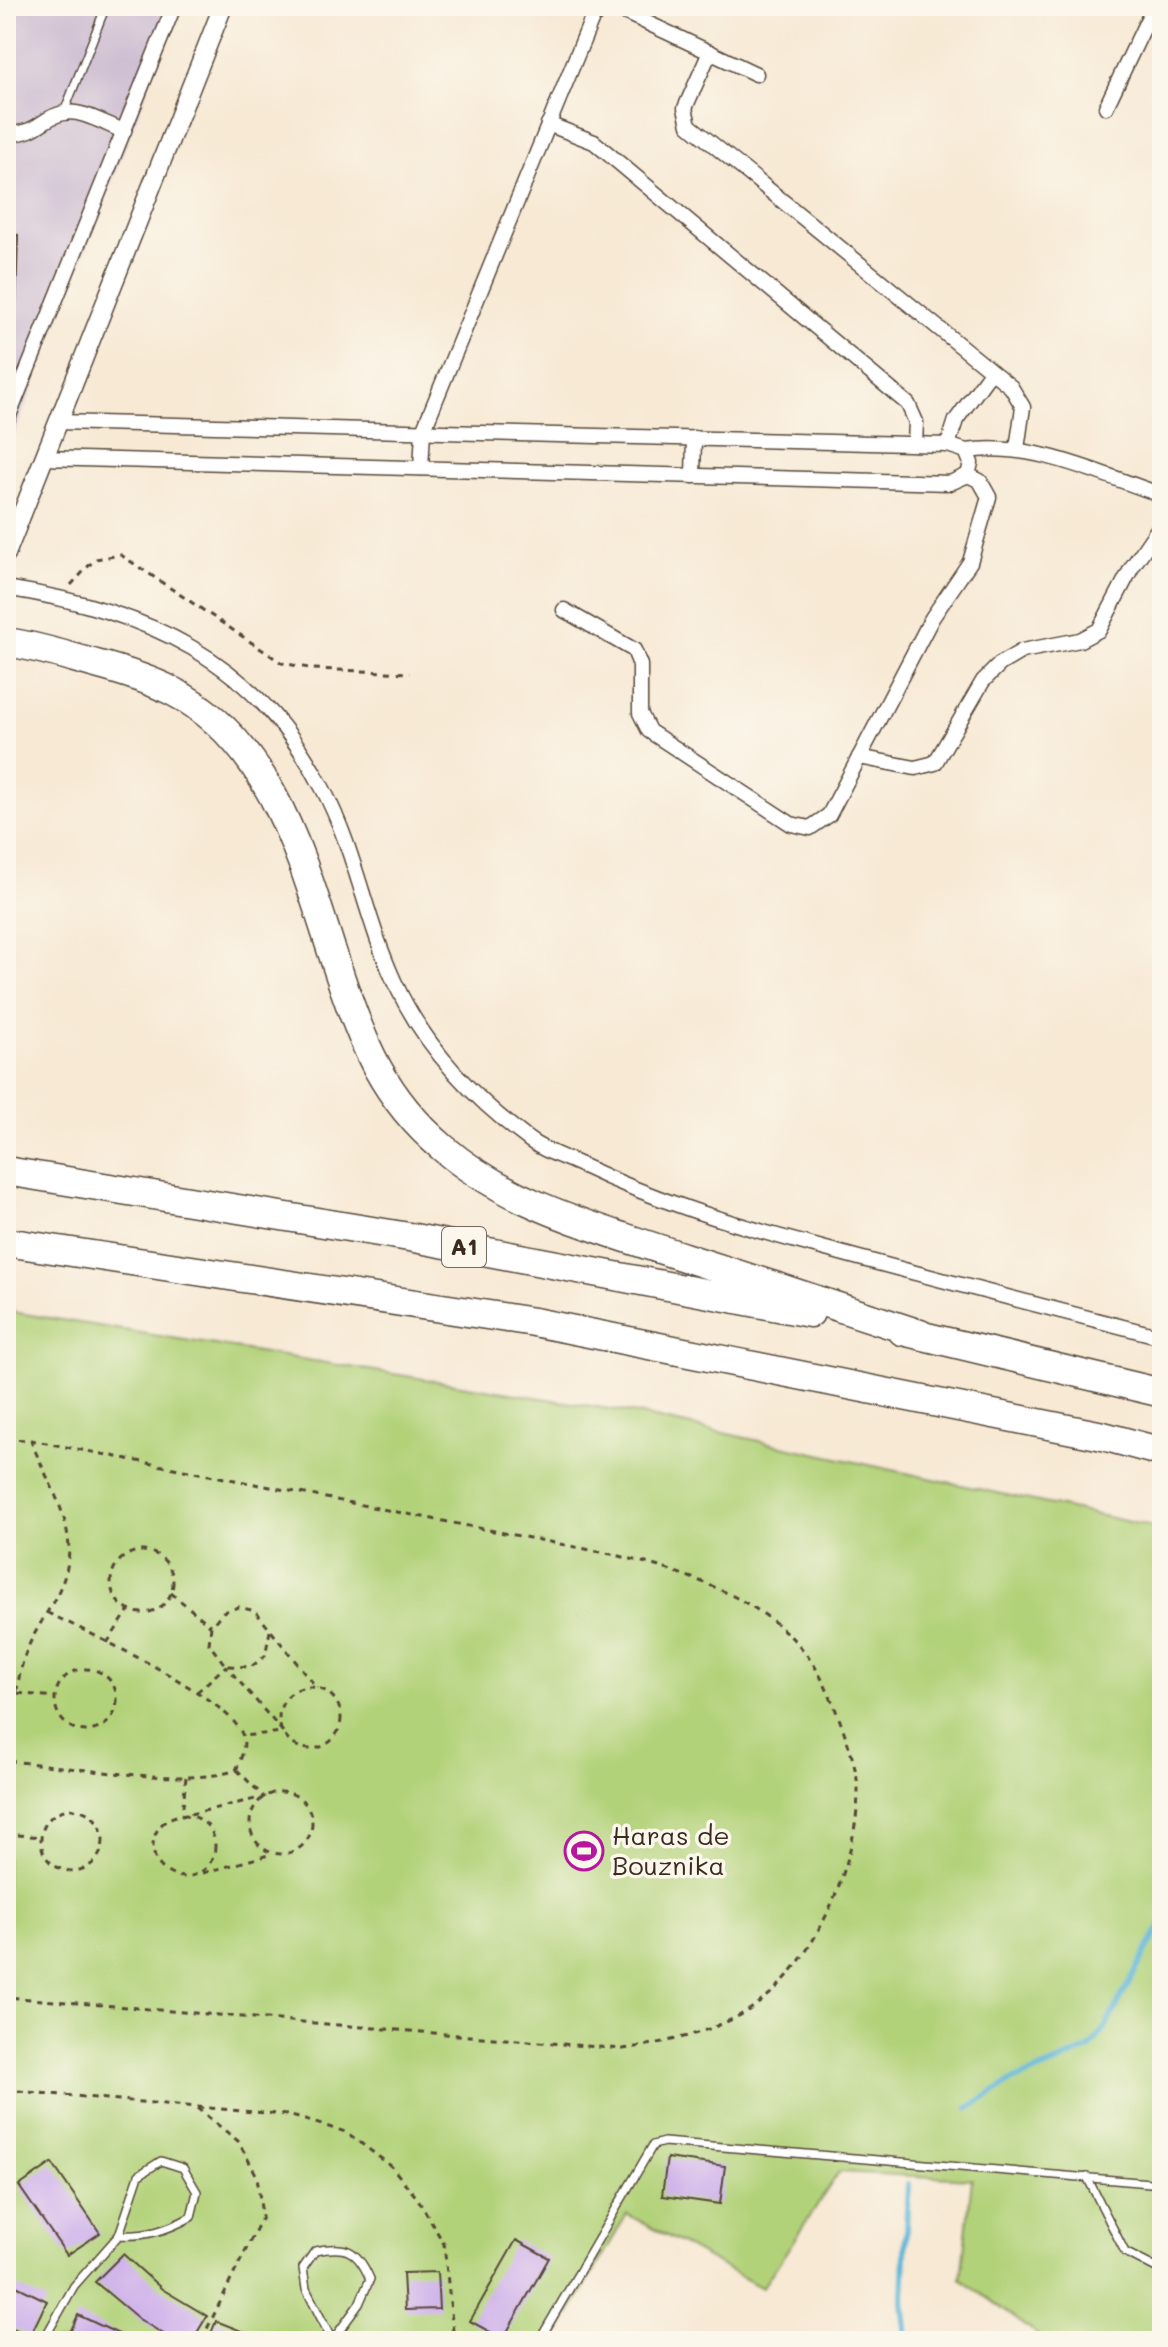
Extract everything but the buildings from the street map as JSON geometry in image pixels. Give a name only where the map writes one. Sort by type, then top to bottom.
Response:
[{"type":"highway","points":[[6,642],[131,674],[173,691],[208,714],[241,746],[288,823],[359,1035],[381,1079],[409,1115],[444,1149],[486,1180],[560,1213],[920,1334]]},
{"type":"highway","name":"A1","points":[[6,1171],[394,1234],[920,1334],[1162,1393]]},
{"type":"highway","points":[[6,1242],[534,1322],[1103,1436],[1162,1452]]},
{"type":"highway","points":[[6,1254],[200,1270]]},
{"type":"street","points":[[6,423],[174,6]]},
{"type":"street","points":[[6,554],[223,6]]},
{"type":"street","points":[[1106,107],[1154,6]]},
{"type":"street","points":[[421,468],[423,431],[592,11],[616,8],[756,74]]},
{"type":"street","points":[[710,52],[685,108],[689,125],[1011,387],[1023,407],[1017,449]]},
{"type":"street","points":[[6,134],[34,130],[63,113],[79,114],[124,131]]},
{"type":"street","points":[[548,124],[594,142],[904,400],[915,415],[915,444]]},
{"type":"street","points":[[948,445],[956,420],[991,372]]},
{"type":"street","points":[[58,422],[948,445],[966,451],[1017,449],[1162,495]]},
{"type":"street","points":[[693,476],[694,438]]},
{"type":"street","points":[[966,451],[971,463],[968,475]]},
{"type":"street","points":[[43,458],[950,483],[968,475]]},
{"type":"street","points":[[564,610],[634,650],[640,665],[640,713],[657,738],[791,824],[810,828],[824,821],[932,618],[974,552],[989,497],[980,481],[968,475]]},
{"type":"street","points":[[859,757],[915,768],[935,763],[983,681],[1000,664],[1022,651],[1080,640],[1099,630],[1132,567],[1162,523]]},
{"type":"street","points":[[6,588],[61,597],[137,620],[200,650],[246,686],[296,742],[325,792],[395,984],[446,1067],[530,1141],[639,1193],[713,1219],[1162,1337]]},
{"type":"lane","points":[[63,113],[106,6]]},
{"type":"lane","points":[[539,2341],[653,2145],[664,2142],[1162,2184]]},
{"type":"lane","points":[[43,2341],[74,2286],[119,2235],[139,2175],[161,2161],[183,2168],[197,2192],[191,2217],[167,2230],[135,2236],[119,2235]]},
{"type":"lane","points":[[1087,2177],[1125,2252],[1162,2271]]},
{"type":"lane","points":[[339,2246],[361,2258],[370,2279],[359,2304],[332,2340],[306,2289],[303,2268],[315,2251],[339,2246]]},
{"type":"path","points":[[61,597],[95,559],[121,555],[282,663],[314,669],[410,673]]},
{"type":"path","points":[[6,1439],[31,1440],[616,1555],[680,1571],[765,1614],[810,1659],[841,1721],[858,1787],[848,1858],[822,1924],[790,1974],[745,2012],[676,2041],[623,2049],[6,1997]]},
{"type":"path","points":[[6,1775],[14,1692],[27,1650],[48,1613],[69,1561],[61,1501],[42,1471],[31,1440]]},
{"type":"path","points":[[133,1553],[150,1553],[164,1561],[172,1575],[171,1593],[154,1611],[129,1610],[115,1597],[112,1579],[119,1562],[133,1553]]},
{"type":"path","points":[[171,1593],[211,1626]]},
{"type":"path","points":[[239,1607],[262,1616],[270,1631],[317,1688],[337,1703],[341,1719],[335,1735],[313,1748],[296,1745],[213,1653],[211,1626],[223,1612],[239,1607]]},
{"type":"path","points":[[107,1643],[129,1610]]},
{"type":"path","points":[[9,1761],[186,1777],[220,1776],[236,1770],[243,1755],[243,1736],[231,1716],[197,1692],[48,1613]]},
{"type":"path","points":[[197,1692],[226,1666],[243,1668],[259,1662],[269,1648],[270,1631]]},
{"type":"path","points":[[85,1669],[108,1679],[117,1702],[105,1724],[81,1730],[59,1715],[55,1697],[69,1674],[85,1669]]},
{"type":"path","points":[[283,1732],[279,1714],[287,1697],[301,1688],[317,1688]]},
{"type":"path","points":[[6,1692],[55,1697]]},
{"type":"path","points":[[243,1736],[283,1732]]},
{"type":"path","points":[[236,1770],[264,1797]]},
{"type":"path","points":[[182,1816],[186,1777]]},
{"type":"path","points":[[280,1792],[296,1796],[311,1816],[310,1833],[300,1847],[195,1875],[170,1874],[156,1861],[153,1852],[160,1826],[182,1816],[280,1792]]},
{"type":"path","points":[[264,1797],[252,1811],[251,1829],[260,1845],[275,1853]]},
{"type":"path","points":[[71,1809],[94,1819],[103,1842],[91,1864],[66,1870],[45,1855],[41,1837],[48,1820],[71,1809]]},
{"type":"path","points":[[182,1816],[199,1820],[213,1839],[213,1857],[195,1875]]},
{"type":"path","points":[[6,1834],[41,1837]]},
{"type":"path","points":[[6,2090],[302,2119],[346,2132],[391,2166],[418,2199],[444,2244],[454,2341]]},
{"type":"path","points":[[195,2107],[238,2141],[257,2176],[262,2217],[201,2341]]},
{"type":"shaded area","points":[[6,6],[179,6],[6,456]]},
{"type":"green space","name":"Haras de Bouznika","points":[[6,1311],[627,1412],[1162,1529],[1162,2341],[1046,2341],[961,2279],[972,2179],[839,2172],[762,2288],[627,2214],[554,2341],[6,2341]]},
{"type":"waterway","points":[[969,2108],[1010,2082],[1089,2049],[1105,2028],[1162,1922]]},
{"type":"waterway","points":[[907,2341],[903,2300],[908,2184]]},
{"type":"place","name":"Haras de Bouznika","points":[[584,1851]]}]
